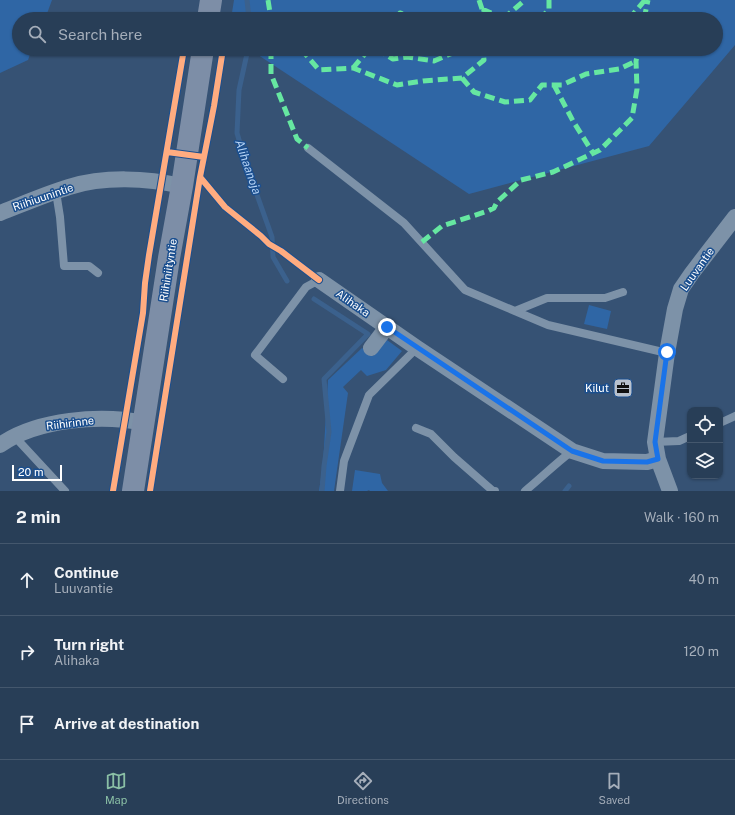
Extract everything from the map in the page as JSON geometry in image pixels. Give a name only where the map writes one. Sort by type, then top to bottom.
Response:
[{"type":"main road","points":[[209,12],[211,0]]},
{"type":"main road","name":"Riihiniityntie","points":[[133,491],[202,56]]},
{"type":"street","name":"Riihiuunintie","points":[[0,213],[77,185],[122,179],[162,182],[182,186]]},
{"type":"street","name":"Luuvantie","points":[[670,491],[658,459],[655,442],[667,352],[675,309],[681,289],[735,217]]},
{"type":"street","name":"Alihaka","points":[[318,280],[572,451],[603,461],[647,462],[658,459]]},
{"type":"street","points":[[371,348],[387,327]]},
{"type":"street","name":"Riihirinne","points":[[0,445],[33,429],[51,424],[79,420],[124,419],[144,422]]},
{"type":"lane","points":[[308,148],[404,223],[465,290],[548,325],[667,352]]},
{"type":"lane","points":[[56,192],[60,217],[64,266],[89,266],[98,274]]},
{"type":"lane","points":[[283,379],[256,355],[306,287],[318,280]]},
{"type":"lane","points":[[515,311],[547,298],[605,298],[623,292]]},
{"type":"lane","points":[[340,491],[344,461],[369,395],[417,348]]},
{"type":"lane","points":[[723,422],[735,416]]},
{"type":"lane","points":[[416,428],[432,434],[454,457],[493,491],[495,491]]},
{"type":"lane","points":[[15,437],[65,491]]},
{"type":"lane","points":[[655,442],[679,440],[687,437]]},
{"type":"lane","points":[[525,491],[539,480],[556,463],[572,451]]},
{"type":"shaded area","points":[[0,0],[52,0],[48,12],[12,12],[12,56],[29,56],[28,60],[0,73]]},
{"type":"shaded area","points":[[234,0],[735,0],[735,45],[649,146],[469,194],[260,56],[723,56],[723,12],[232,12]]},
{"type":"shaded area","points":[[589,305],[611,311],[607,329],[584,324]]},
{"type":"shaded area","points":[[387,340],[402,351],[386,370],[367,376],[361,370],[343,387],[348,393],[334,491],[319,491],[323,464],[328,380],[362,348],[373,356]]},
{"type":"shaded area","points":[[355,470],[380,474],[382,483],[388,491],[352,491]]},
{"type":"waterway","name":"Alihaanoja","points":[[247,0],[248,12]]},
{"type":"waterway","name":"Alihaanoja","points":[[246,56],[239,90],[237,133],[246,164],[272,237],[273,257],[287,281]]},
{"type":"waterway","name":"Alihaanoja","points":[[314,299],[368,334],[324,379],[329,432],[322,491]]},
{"type":"waterway","points":[[565,491],[569,486]]},
{"type":"marked path","points":[[268,0],[270,12]]},
{"type":"marked path","points":[[479,0],[481,12]]},
{"type":"marked path","points":[[511,12],[525,0]]},
{"type":"marked path","points":[[547,12],[549,10],[549,0]]},
{"type":"marked path","points":[[635,12],[645,0]]},
{"type":"marked path","points":[[645,12],[648,0]]},
{"type":"marked path","points":[[482,9],[489,12]]},
{"type":"marked path","points":[[271,56],[271,74],[297,139],[308,148]]},
{"type":"marked path","points":[[307,56],[319,70],[353,68],[397,85],[462,78],[484,60],[484,56]]},
{"type":"marked path","points":[[353,68],[363,56]]},
{"type":"marked path","points":[[388,56],[393,59],[407,57],[434,61],[446,56]]},
{"type":"marked path","points":[[422,242],[442,226],[494,208],[497,202],[521,180],[553,172],[600,150],[632,118],[637,89],[636,61],[637,56]]},
{"type":"marked path","points":[[462,78],[474,92],[505,102],[530,100],[542,85],[562,85],[586,74],[619,69],[636,61]]},
{"type":"marked path","points":[[554,85],[573,121],[593,153]]},
{"type":"cycle path","points":[[113,491],[143,313],[149,255],[183,56]]},
{"type":"cycle path","points":[[204,157],[222,56]]},
{"type":"cycle path","points":[[167,152],[204,157],[200,177],[225,207],[269,244],[281,251],[319,280]]},
{"type":"cycle path","points":[[150,491],[200,177]]},
{"type":"place","name":"Kilut","points":[[623,388]]},
{"type":"route","points":[[387,327],[572,451],[603,461],[647,462],[658,459],[655,442],[667,352]]}]
